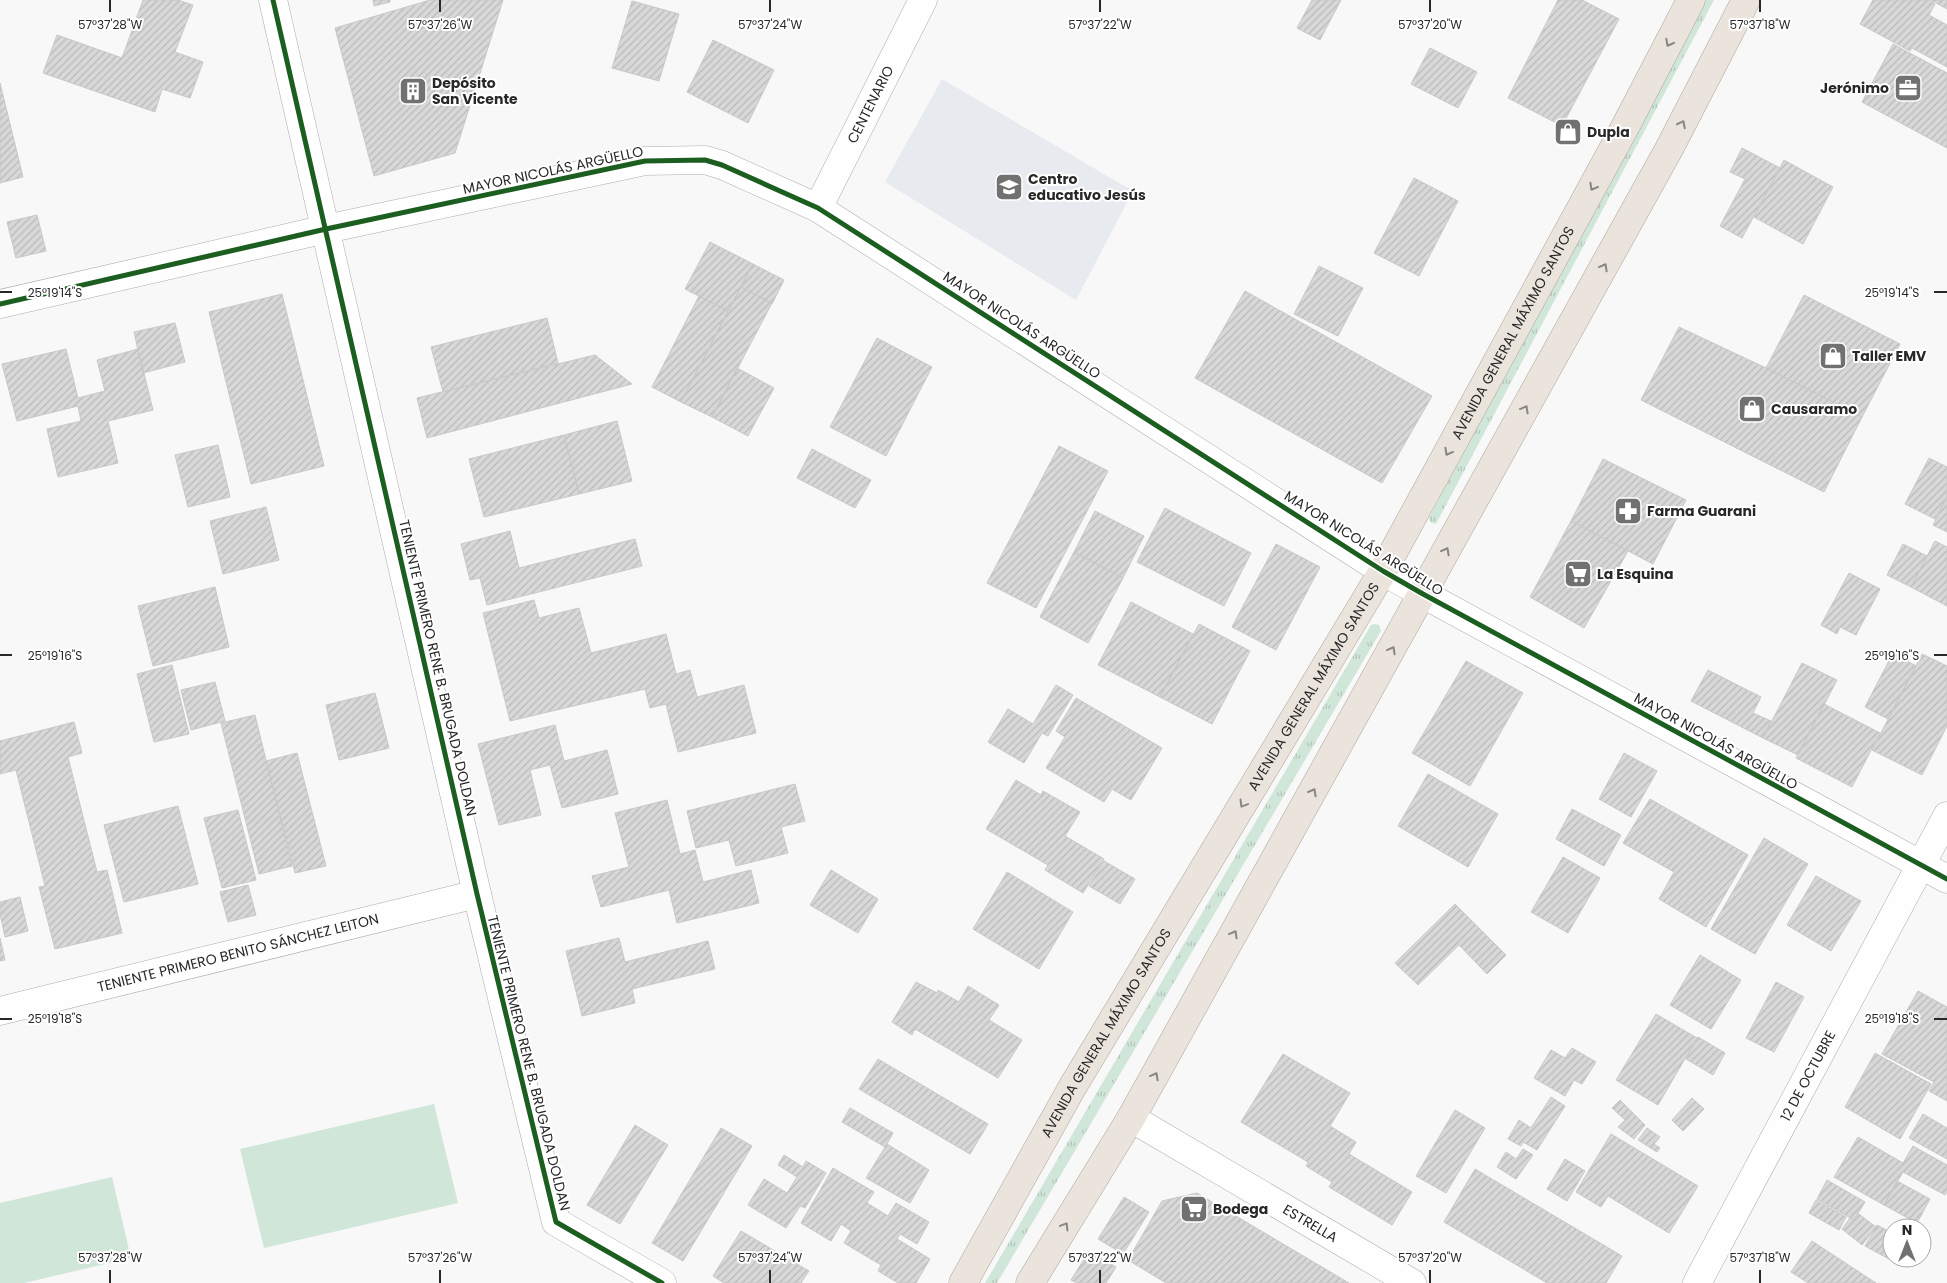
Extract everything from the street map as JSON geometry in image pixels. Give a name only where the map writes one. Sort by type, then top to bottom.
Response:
[{"type":"main road","name":"AVENIDA GENERAL MÁXIMO SANTOS","points":[[963,1283],[1078,1077],[1383,571],[1619,138],[1691,0]]},
{"type":"main road","points":[[1030,1283],[1131,1118],[1669,149],[1746,0]]},
{"type":"street","name":"TENIENTE PRIMERO RENE B. BRUGADA DOLDAN","points":[[273,0],[477,894],[556,1222],[662,1283]]},
{"type":"street","name":"CENTENARIO","points":[[818,208],[923,0]]},
{"type":"street","name":"MAYOR NICOLÁS ARGÜELLO","points":[[0,304],[326,229],[645,161],[705,160],[722,165],[818,208],[1383,571],[1947,879]]},
{"type":"street","name":"12 DE OCTUBRE","points":[[1697,1283],[1947,816]]},
{"type":"street","name":"TENIENTE PRIMERO BENITO SÁNCHEZ LEITON","points":[[0,1011],[477,894]]},
{"type":"street","name":"ESTRELLA","points":[[1131,1118],[1412,1283]]},
{"type":"shaded area","name":"Centro educativo Jesús","points":[[942,79],[1133,191],[1076,300],[885,182]]},
{"type":"green space","points":[[1703,0],[1714,0],[1437,522],[1435,524],[1430,522],[1429,518]]},
{"type":"green space","points":[[1371,625],[1379,625],[1381,631],[997,1283],[985,1283]]},
{"type":"green space","points":[[434,1104],[458,1203],[264,1248],[240,1149]]},
{"type":"green space","points":[[112,1177],[131,1258],[24,1283],[0,1283],[0,1203]]},
{"type":"building","points":[[143,0],[178,0],[193,5],[175,52],[203,62],[190,98],[162,89],[155,112],[43,73],[57,35],[122,58]]},
{"type":"building","points":[[373,0],[390,0],[390,2],[374,6]]},
{"type":"building","name":"Depósito San Vicente","points":[[430,0],[503,0],[455,153],[374,176],[335,28]]},
{"type":"building","points":[[1312,0],[1341,0],[1320,40],[1297,28]]},
{"type":"building","points":[[1558,0],[1582,0],[1619,19],[1562,126],[1508,98]]},
{"type":"building","points":[[1873,0],[1929,0],[1935,4],[1929,15],[1947,25],[1947,67],[1912,48],[1910,51],[1860,24]]},
{"type":"building","points":[[1931,0],[1947,0],[1947,9]]},
{"type":"building","points":[[632,1],[679,14],[659,81],[612,68]]},
{"type":"building","points":[[713,40],[774,70],[748,123],[687,92]]},
{"type":"building","name":"Jerónimo","points":[[1893,44],[1947,73],[1947,148],[1862,102]]},
{"type":"building","points":[[1430,48],[1477,72],[1458,108],[1411,84]]},
{"type":"building","points":[[0,83],[23,177],[0,183]]},
{"type":"building","points":[[1742,148],[1780,168],[1742,238],[1720,226],[1745,179],[1730,172]]},
{"type":"building","points":[[1784,160],[1833,187],[1803,244],[1754,217]]},
{"type":"building","points":[[1414,178],[1458,201],[1419,276],[1374,253]]},
{"type":"building","points":[[37,215],[46,251],[16,258],[7,222]]},
{"type":"building","points":[[710,242],[753,264],[728,311],[685,289]]},
{"type":"building","points":[[753,264],[784,280],[772,304],[741,287]]},
{"type":"building","points":[[1319,266],[1363,288],[1338,336],[1294,314]]},
{"type":"building","points":[[741,287],[772,303],[712,417],[681,402]]},
{"type":"building","points":[[1245,291],[1432,396],[1382,483],[1195,378]]},
{"type":"building","points":[[282,294],[324,466],[251,484],[209,312]]},
{"type":"building","name":"Taller EMV","points":[[1804,295],[1900,344],[1862,417],[1766,368]]},
{"type":"building","points":[[699,296],[728,311],[681,402],[652,387]]},
{"type":"building","points":[[547,318],[558,363],[443,392],[431,347]]},
{"type":"building","points":[[175,323],[185,362],[143,373],[134,332]]},
{"type":"building","name":"Causaramo","points":[[1679,327],[1766,368],[1862,417],[1824,492],[1641,400]]},
{"type":"building","points":[[877,338],[932,367],[886,456],[830,427]]},
{"type":"building","points":[[66,349],[78,398],[105,391],[97,360],[138,349],[153,410],[108,421],[118,463],[58,477],[47,429],[81,421],[78,406],[17,421],[2,364]]},
{"type":"building","points":[[595,355],[632,384],[427,438],[417,398]]},
{"type":"building","points":[[737,368],[774,388],[748,436],[712,417]]},
{"type":"building","points":[[617,421],[632,481],[579,494],[564,435]]},
{"type":"building","points":[[564,435],[579,494],[484,517],[469,459]]},
{"type":"building","points":[[218,445],[230,497],[188,507],[175,455]]},
{"type":"building","points":[[1059,446],[1108,471],[1036,608],[987,583]]},
{"type":"building","points":[[812,449],[871,480],[855,508],[797,478]]},
{"type":"building","points":[[1929,458],[1947,467],[1947,497],[1935,519],[1905,504]]},
{"type":"building","name":"Farma Guarani","points":[[1603,459],[1686,500],[1653,564],[1571,521]]},
{"type":"building","points":[[1947,497],[1947,532],[1933,525]]},
{"type":"building","points":[[266,507],[279,560],[223,574],[210,521]]},
{"type":"building","points":[[1165,508],[1251,553],[1224,606],[1137,562]]},
{"type":"building","points":[[1095,511],[1144,536],[1123,578],[1074,552]]},
{"type":"building","name":"La Esquina","points":[[1571,521],[1628,551],[1584,628],[1530,597]]},
{"type":"building","points":[[510,531],[519,568],[635,539],[642,566],[487,605],[480,578],[470,580],[461,544]]},
{"type":"building","points":[[1935,541],[1947,547],[1947,606],[1911,587]]},
{"type":"building","points":[[1276,544],[1320,567],[1276,650],[1232,627]]},
{"type":"building","points":[[1903,544],[1927,556],[1911,587],[1887,575]]},
{"type":"building","points":[[1074,552],[1123,578],[1088,643],[1040,617]]},
{"type":"building","points":[[1849,573],[1880,589],[1856,635],[1840,627],[1837,634],[1821,625]]},
{"type":"building","points":[[215,587],[229,647],[153,666],[138,606]]},
{"type":"building","points":[[534,600],[539,618],[579,608],[591,653],[666,634],[676,674],[690,670],[697,697],[744,685],[756,733],[678,752],[666,704],[650,708],[645,689],[510,721],[483,613]]},
{"type":"building","points":[[1131,602],[1193,634],[1160,697],[1098,665]]},
{"type":"building","points":[[1199,624],[1250,651],[1212,724],[1160,697]]},
{"type":"building","points":[[1893,653],[1916,666],[1888,719],[1865,707]]},
{"type":"building","points":[[1922,654],[1947,666],[1947,726],[1922,775],[1872,750]]},
{"type":"building","points":[[1466,661],[1523,693],[1470,786],[1412,753]]},
{"type":"building","points":[[1802,663],[1837,680],[1798,755],[1763,738]]},
{"type":"building","points":[[172,665],[189,734],[154,742],[137,674]]},
{"type":"building","points":[[1708,670],[1761,697],[1753,713],[1771,721],[1763,738],[1691,701]]},
{"type":"building","points":[[215,682],[225,721],[191,730],[181,690]]},
{"type":"building","points":[[1056,685],[1073,695],[1048,736],[1042,733],[1024,763],[988,742],[1008,709],[1033,724]]},
{"type":"building","points":[[375,693],[389,748],[339,760],[326,705]]},
{"type":"building","points":[[1076,698],[1162,748],[1131,800],[1112,789],[1104,802],[1046,768],[1065,737],[1056,731]]},
{"type":"building","points":[[1824,704],[1880,733],[1852,787],[1796,758]]},
{"type":"building","points":[[255,715],[292,866],[259,874],[221,723]]},
{"type":"building","points":[[74,722],[82,753],[68,757],[97,872],[107,870],[122,933],[55,949],[39,887],[45,886],[16,770],[0,774],[0,741]]},
{"type":"building","points":[[555,725],[564,761],[607,750],[618,794],[562,808],[550,765],[530,770],[541,815],[499,825],[478,744]]},
{"type":"building","points":[[297,753],[326,866],[295,873],[266,761]]},
{"type":"building","points":[[1624,753],[1657,771],[1631,817],[1599,799]]},
{"type":"building","points":[[1428,774],[1498,814],[1468,867],[1398,826]]},
{"type":"building","points":[[1016,780],[1041,795],[1043,791],[1080,812],[1065,836],[1104,859],[1083,893],[1045,870],[1048,865],[986,829]]},
{"type":"building","points":[[795,784],[805,821],[781,827],[788,853],[736,866],[729,840],[696,848],[687,811]]},
{"type":"building","points":[[1650,799],[1748,855],[1706,927],[1659,899],[1674,872],[1623,843]]},
{"type":"building","points":[[667,800],[680,854],[695,850],[703,882],[751,870],[759,903],[677,923],[669,890],[601,907],[592,876],[629,867],[615,813]]},
{"type":"building","points":[[178,806],[198,884],[124,902],[104,825]]},
{"type":"building","points":[[1572,809],[1621,835],[1604,866],[1556,839]]},
{"type":"building","points":[[238,810],[256,880],[222,888],[204,818]]},
{"type":"building","points":[[1764,838],[1808,864],[1755,954],[1711,929]]},
{"type":"building","points":[[1563,857],[1600,878],[1568,933],[1531,912]]},
{"type":"building","points":[[1104,861],[1135,879],[1120,904],[1089,886]]},
{"type":"building","points":[[831,870],[878,899],[858,933],[810,905]]},
{"type":"building","points":[[1007,872],[1073,912],[1039,969],[973,929]]},
{"type":"building","points":[[1816,876],[1861,901],[1831,951],[1787,925]]},
{"type":"building","points":[[248,885],[256,915],[228,922],[220,892]]},
{"type":"building","points":[[20,897],[28,931],[5,937],[0,914],[0,902]]},
{"type":"building","points":[[1455,904],[1506,955],[1487,974],[1459,945],[1418,985],[1395,963]]},
{"type":"building","points":[[0,938],[5,960],[0,961]]},
{"type":"building","points":[[619,938],[625,962],[708,941],[715,969],[632,989],[635,1003],[582,1016],[566,951]]},
{"type":"building","points":[[1700,955],[1741,980],[1711,1029],[1670,1005]]},
{"type":"building","points":[[916,982],[937,993],[938,990],[959,1002],[968,986],[999,1005],[989,1020],[1022,1040],[998,1078],[915,1029],[912,1035],[892,1022]]},
{"type":"building","points":[[1776,982],[1804,997],[1774,1052],[1746,1038]]},
{"type":"building","points":[[1918,991],[1947,1007],[1947,1101],[1929,1091],[1934,1082],[1882,1054]]},
{"type":"building","points":[[1656,1014],[1697,1038],[1658,1105],[1616,1080]]},
{"type":"building","points":[[1698,1037],[1725,1053],[1713,1075],[1686,1059]]},
{"type":"building","points":[[1572,1048],[1596,1062],[1582,1084],[1574,1080],[1565,1096],[1534,1078],[1551,1050],[1565,1058]]},
{"type":"building","points":[[1875,1053],[1931,1084],[1900,1139],[1845,1107]]},
{"type":"building","points":[[1283,1054],[1350,1093],[1330,1126],[1356,1142],[1349,1154],[1412,1192],[1392,1225],[1329,1187],[1332,1182],[1306,1166],[1308,1162],[1241,1122]]},
{"type":"building","points":[[878,1059],[988,1124],[970,1154],[859,1089]]},
{"type":"building","points":[[1551,1097],[1565,1106],[1537,1150],[1523,1142],[1521,1146],[1508,1139],[1519,1120],[1531,1128]]},
{"type":"building","points":[[1692,1098],[1704,1109],[1683,1131],[1672,1120]]},
{"type":"building","points":[[1620,1100],[1645,1125],[1634,1139],[1618,1127],[1625,1120],[1612,1108]]},
{"type":"building","points":[[850,1108],[893,1133],[887,1144],[929,1170],[910,1203],[866,1178],[885,1147],[842,1122]]},
{"type":"building","points":[[1455,1110],[1485,1128],[1446,1193],[1416,1176]]},
{"type":"building","points":[[1923,1114],[1947,1128],[1947,1159],[1909,1138]]},
{"type":"building","points":[[635,1125],[668,1145],[620,1224],[587,1205]]},
{"type":"building","points":[[721,1128],[752,1146],[683,1261],[652,1243]]},
{"type":"building","points":[[1647,1128],[1660,1137],[1654,1144],[1660,1148],[1657,1152],[1638,1140]]},
{"type":"building","points":[[1611,1134],[1698,1186],[1669,1233],[1608,1196],[1601,1207],[1576,1192]]},
{"type":"building","points":[[1858,1137],[1903,1163],[1913,1146],[1947,1165],[1947,1192],[1945,1195],[1903,1172],[1884,1205],[1834,1177]]},
{"type":"building","points":[[1523,1149],[1533,1155],[1516,1179],[1497,1167],[1506,1152],[1516,1159]]},
{"type":"building","points":[[784,1155],[803,1167],[806,1161],[826,1173],[805,1208],[800,1206],[786,1228],[748,1205],[764,1179],[787,1193],[797,1177],[778,1165]]},
{"type":"building","points":[[1565,1159],[1585,1171],[1567,1201],[1547,1189]]},
{"type":"building","points":[[833,1168],[874,1192],[867,1203],[888,1216],[896,1203],[929,1222],[917,1244],[900,1234],[897,1239],[930,1259],[916,1283],[898,1283],[878,1271],[881,1265],[844,1243],[851,1231],[841,1224],[831,1241],[801,1223]]},
{"type":"building","points":[[1475,1169],[1622,1256],[1606,1283],[1547,1283],[1444,1222]]},
{"type":"building","points":[[1827,1180],[1865,1202],[1854,1220],[1817,1199]]},
{"type":"building","points":[[1897,1181],[1930,1199],[1920,1218],[1908,1218],[1884,1205]]},
{"type":"building","points":[[1197,1193],[1349,1283],[1166,1283],[1128,1260],[1162,1201]]},
{"type":"building","points":[[1124,1197],[1149,1212],[1123,1254],[1098,1239]]},
{"type":"building","points":[[1816,1200],[1846,1217],[1839,1230],[1809,1213]]},
{"type":"building","points":[[1855,1211],[1876,1227],[1862,1245],[1842,1229]]},
{"type":"building","points":[[1877,1225],[1882,1228],[1882,1255],[1865,1246]]},
{"type":"building","points":[[741,1231],[809,1271],[801,1283],[724,1283],[713,1276]]},
{"type":"building","points":[[1812,1241],[1876,1283],[1808,1283],[1791,1272]]},
{"type":"building","points":[[1089,1251],[1116,1267],[1106,1283],[1077,1283],[1071,1280]]},
{"type":"cycle path","points":[[273,0],[477,894],[556,1222],[662,1283]]},
{"type":"cycle path","points":[[0,304],[326,229],[645,161],[705,160],[722,165],[818,208],[1383,571],[1947,879]]},
{"type":"place","name":"Jerónimo","points":[[1908,88]]},
{"type":"place","name":"Depósito San Vicente","points":[[413,91]]},
{"type":"place","name":"Dupla","points":[[1568,132]]},
{"type":"place","name":"Centro educativo Jesús","points":[[1009,187]]},
{"type":"place","name":"Taller EMV","points":[[1833,356]]},
{"type":"place","name":"Causaramo","points":[[1752,409]]},
{"type":"place","name":"Farma Guarani","points":[[1628,511]]},
{"type":"place","name":"La Esquina","points":[[1578,574]]},
{"type":"place","name":"Bodega","points":[[1194,1209]]}]
